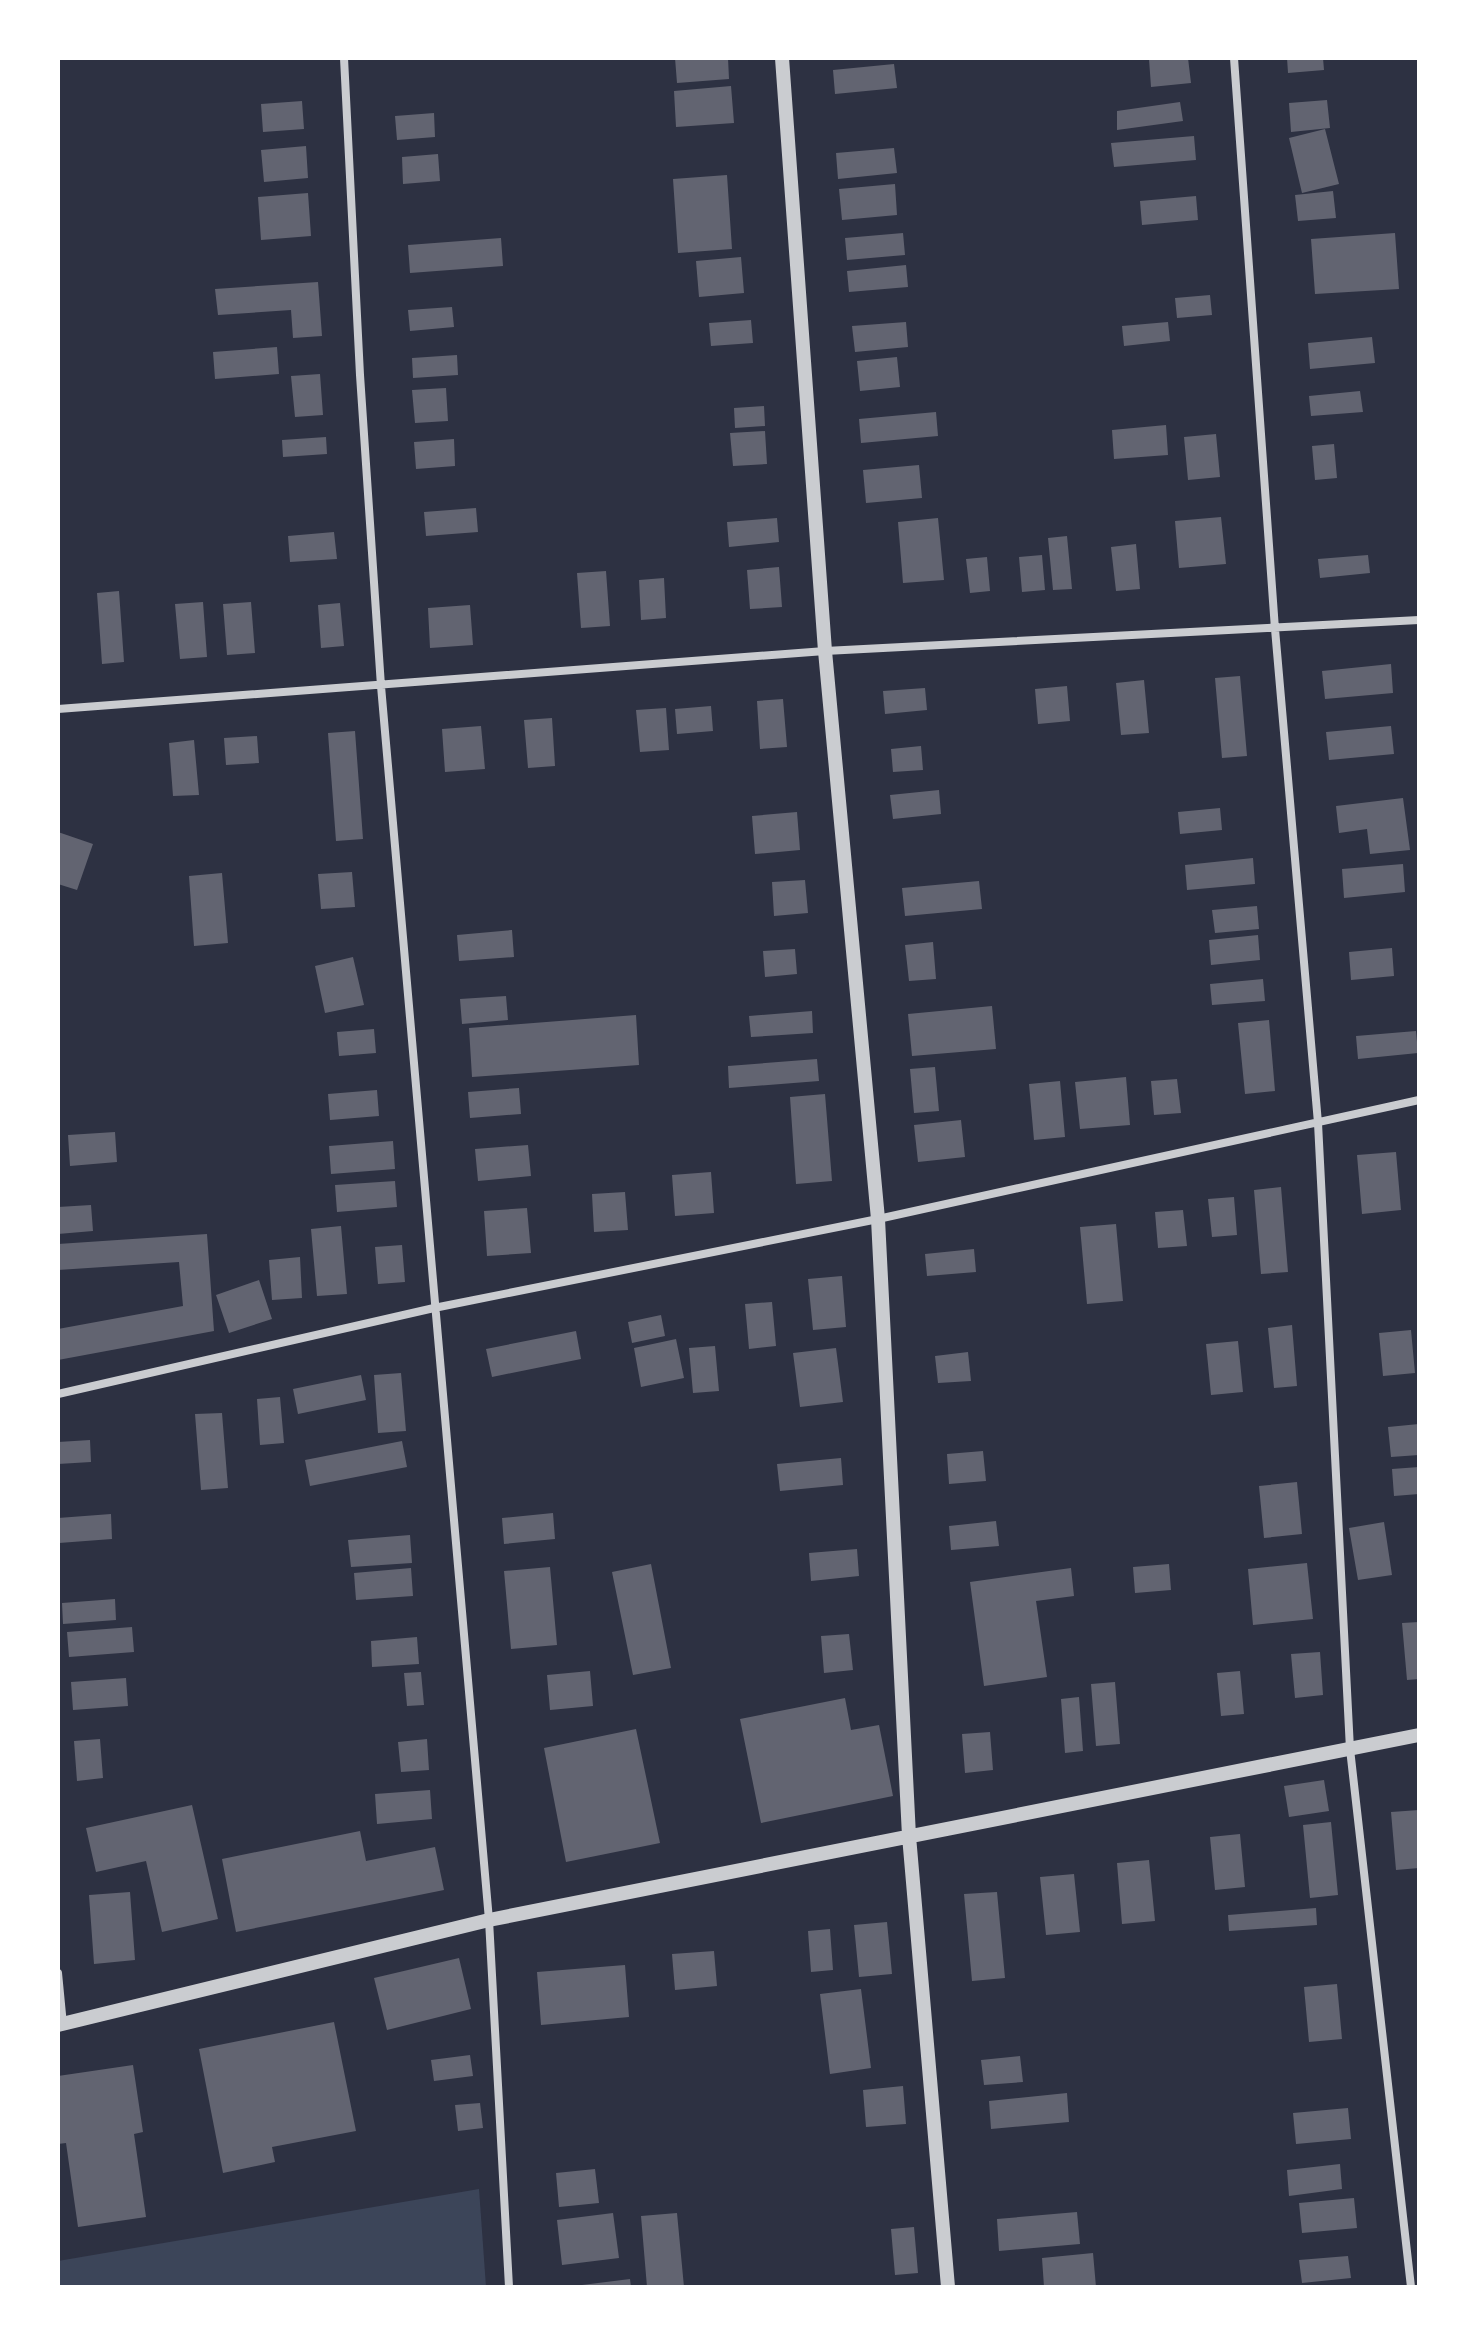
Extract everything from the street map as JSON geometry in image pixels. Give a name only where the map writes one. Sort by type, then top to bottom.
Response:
[{"type":"street","points":[[344,58],[360,375],[381,686],[489,1920],[509,2287]]},
{"type":"street","points":[[782,58],[825,651],[878,1219],[909,1836],[948,2287]]},
{"type":"street","points":[[1234,58],[1275,629],[1318,1123],[1350,1749],[1411,2287]]},
{"type":"street","points":[[58,709],[825,651],[1419,620]]},
{"type":"street","points":[[58,1394],[434,1308],[878,1219],[1419,1100]]},
{"type":"street","points":[[58,1973],[60,2025],[489,1920],[1419,1735]]},
{"type":"shaded area","points":[[479,2189],[486,2287],[58,2287],[58,2261]]},
{"type":"building","points":[[675,58],[728,58],[729,79],[677,83]]},
{"type":"building","points":[[1188,58],[1191,83],[1151,87],[1149,59]]},
{"type":"building","points":[[1287,58],[1323,58],[1324,70],[1288,73]]},
{"type":"building","points":[[894,64],[897,88],[835,94],[833,70]]},
{"type":"building","points":[[731,86],[734,123],[676,127],[674,91]]},
{"type":"building","points":[[1327,100],[1330,128],[1291,132],[1289,103]]},
{"type":"building","points":[[302,101],[304,129],[263,132],[261,104]]},
{"type":"building","points":[[1180,102],[1183,121],[1117,130],[1117,111]]},
{"type":"building","points":[[434,113],[435,137],[397,140],[395,116]]},
{"type":"building","points":[[1325,129],[1339,184],[1302,193],[1289,138]]},
{"type":"building","points":[[1194,136],[1196,160],[1114,167],[1111,143]]},
{"type":"building","points":[[306,146],[308,178],[264,182],[261,150]]},
{"type":"building","points":[[894,148],[897,173],[838,179],[836,153]]},
{"type":"building","points":[[438,154],[440,181],[403,184],[402,157]]},
{"type":"building","points":[[727,175],[732,249],[678,253],[673,179]]},
{"type":"building","points":[[895,184],[897,215],[842,220],[839,189]]},
{"type":"building","points":[[1333,191],[1336,218],[1298,221],[1295,195]]},
{"type":"building","points":[[308,193],[311,236],[261,240],[258,197]]},
{"type":"building","points":[[1196,196],[1198,220],[1142,225],[1140,201]]},
{"type":"building","points":[[903,233],[905,255],[847,260],[845,238]]},
{"type":"building","points":[[1395,233],[1399,289],[1315,294],[1311,239]]},
{"type":"building","points":[[501,238],[503,266],[410,273],[408,245]]},
{"type":"building","points":[[741,257],[744,293],[699,297],[696,261]]},
{"type":"building","points":[[906,265],[908,287],[849,292],[847,271]]},
{"type":"building","points":[[318,282],[322,336],[293,338],[291,310],[218,315],[215,289]]},
{"type":"building","points":[[1210,295],[1212,315],[1177,318],[1175,298]]},
{"type":"building","points":[[452,307],[454,327],[410,331],[408,310]]},
{"type":"building","points":[[751,320],[753,343],[711,346],[709,323]]},
{"type":"building","points":[[906,322],[908,347],[855,352],[852,326]]},
{"type":"building","points":[[1168,322],[1170,341],[1124,346],[1122,326]]},
{"type":"building","points":[[1372,337],[1375,363],[1310,369],[1308,343]]},
{"type":"building","points":[[277,347],[279,374],[215,379],[213,352]]},
{"type":"building","points":[[457,355],[458,375],[413,378],[412,358]]},
{"type":"building","points":[[897,357],[900,387],[860,391],[857,361]]},
{"type":"building","points":[[320,374],[323,415],[295,417],[291,376]]},
{"type":"building","points":[[446,388],[448,421],[415,423],[412,390]]},
{"type":"building","points":[[1360,391],[1363,412],[1311,416],[1309,396]]},
{"type":"building","points":[[764,406],[765,426],[735,428],[734,408]]},
{"type":"building","points":[[936,412],[938,436],[861,443],[859,419]]},
{"type":"building","points":[[1166,425],[1168,455],[1114,459],[1112,430]]},
{"type":"building","points":[[765,431],[767,464],[733,466],[730,433]]},
{"type":"building","points":[[1216,434],[1220,477],[1188,480],[1184,437]]},
{"type":"building","points":[[326,437],[327,454],[283,457],[282,440]]},
{"type":"building","points":[[454,439],[455,466],[416,469],[414,442]]},
{"type":"building","points":[[1334,444],[1337,478],[1315,480],[1312,446]]},
{"type":"building","points":[[919,465],[922,498],[866,503],[863,470]]},
{"type":"building","points":[[476,508],[478,532],[426,536],[424,512]]},
{"type":"building","points":[[1221,517],[1226,564],[1179,568],[1175,521]]},
{"type":"building","points":[[777,518],[779,542],[729,547],[727,522]]},
{"type":"building","points":[[938,518],[944,580],[903,583],[898,522]]},
{"type":"building","points":[[334,532],[337,559],[290,562],[288,536]]},
{"type":"building","points":[[1067,536],[1072,589],[1053,590],[1048,538]]},
{"type":"building","points":[[1136,544],[1140,589],[1116,591],[1111,547]]},
{"type":"building","points":[[1042,555],[1045,590],[1022,592],[1019,557]]},
{"type":"building","points":[[1368,555],[1370,573],[1320,578],[1318,559]]},
{"type":"building","points":[[987,557],[990,591],[970,593],[966,559]]},
{"type":"building","points":[[779,567],[782,607],[750,609],[747,570]]},
{"type":"building","points":[[606,571],[610,626],[581,628],[577,573]]},
{"type":"building","points":[[664,578],[666,618],[641,620],[639,580]]},
{"type":"building","points":[[119,591],[124,662],[102,664],[97,593]]},
{"type":"building","points":[[203,602],[207,657],[180,659],[175,604]]},
{"type":"building","points":[[251,602],[255,653],[227,655],[223,604]]},
{"type":"building","points":[[340,603],[344,646],[321,648],[318,605]]},
{"type":"building","points":[[470,605],[473,645],[430,648],[428,608]]},
{"type":"building","points":[[1391,664],[1393,693],[1325,699],[1322,671]]},
{"type":"building","points":[[1240,676],[1247,756],[1222,758],[1215,678]]},
{"type":"building","points":[[1144,680],[1149,733],[1121,735],[1116,683]]},
{"type":"building","points":[[1067,686],[1070,721],[1038,724],[1035,689]]},
{"type":"building","points":[[925,688],[927,710],[885,714],[883,691]]},
{"type":"building","points":[[783,699],[787,747],[760,749],[757,701]]},
{"type":"building","points":[[711,706],[713,731],[677,734],[675,709]]},
{"type":"building","points":[[666,708],[669,750],[640,752],[636,710]]},
{"type":"building","points":[[552,718],[555,766],[528,768],[524,720]]},
{"type":"building","points":[[481,726],[485,769],[445,772],[442,729]]},
{"type":"building","points":[[1391,726],[1394,754],[1329,760],[1326,732]]},
{"type":"building","points":[[355,731],[363,839],[336,841],[328,733]]},
{"type":"building","points":[[257,736],[259,763],[226,765],[224,738]]},
{"type":"building","points":[[194,740],[199,795],[173,796],[169,743]]},
{"type":"building","points":[[921,746],[923,770],[893,772],[891,749]]},
{"type":"building","points":[[939,790],[941,814],[893,819],[890,795]]},
{"type":"building","points":[[1403,798],[1410,850],[1370,854],[1367,829],[1339,833],[1336,806]]},
{"type":"building","points":[[1220,808],[1222,830],[1180,834],[1178,812]]},
{"type":"building","points":[[797,812],[800,850],[755,854],[752,816]]},
{"type":"building","points":[[58,832],[93,844],[77,890],[58,884]]},
{"type":"building","points":[[1253,858],[1255,884],[1187,890],[1185,865]]},
{"type":"building","points":[[1403,864],[1405,892],[1344,898],[1342,869]]},
{"type":"building","points":[[352,872],[355,907],[321,909],[318,874]]},
{"type":"building","points":[[222,873],[228,943],[194,946],[189,876]]},
{"type":"building","points":[[805,880],[808,913],[774,916],[772,882]]},
{"type":"building","points":[[979,881],[982,909],[905,916],[902,888]]},
{"type":"building","points":[[1257,906],[1259,929],[1215,933],[1212,910]]},
{"type":"building","points":[[512,930],[514,957],[459,961],[457,935]]},
{"type":"building","points":[[1258,935],[1260,960],[1211,965],[1209,940]]},
{"type":"building","points":[[933,942],[936,979],[909,981],[905,945]]},
{"type":"building","points":[[1392,948],[1394,976],[1351,980],[1349,952]]},
{"type":"building","points":[[795,949],[797,974],[765,977],[763,951]]},
{"type":"building","points":[[353,957],[364,1005],[325,1013],[315,966]]},
{"type":"building","points":[[1263,979],[1265,1001],[1212,1005],[1210,984]]},
{"type":"building","points":[[506,996],[508,1020],[462,1024],[460,999]]},
{"type":"building","points":[[992,1006],[996,1049],[912,1056],[908,1014]]},
{"type":"building","points":[[812,1011],[813,1033],[751,1037],[749,1016]]},
{"type":"building","points":[[636,1015],[639,1065],[472,1077],[469,1028]]},
{"type":"building","points":[[1269,1020],[1275,1091],[1245,1094],[1238,1023]]},
{"type":"building","points":[[374,1029],[376,1053],[339,1056],[337,1032]]},
{"type":"building","points":[[1416,1031],[1418,1053],[1358,1059],[1356,1036]]},
{"type":"building","points":[[817,1059],[819,1081],[729,1088],[728,1066]]},
{"type":"building","points":[[935,1067],[939,1111],[914,1113],[910,1069]]},
{"type":"building","points":[[1126,1077],[1130,1125],[1080,1129],[1075,1082]]},
{"type":"building","points":[[1177,1079],[1181,1113],[1154,1115],[1151,1081]]},
{"type":"building","points":[[1060,1081],[1065,1137],[1034,1140],[1029,1084]]},
{"type":"building","points":[[519,1088],[521,1114],[470,1118],[468,1092]]},
{"type":"building","points":[[377,1090],[379,1116],[330,1120],[328,1094]]},
{"type":"building","points":[[825,1094],[832,1181],[796,1184],[790,1097]]},
{"type":"building","points":[[961,1120],[965,1157],[918,1162],[914,1125]]},
{"type":"building","points":[[115,1132],[117,1162],[70,1166],[68,1135]]},
{"type":"building","points":[[393,1141],[395,1169],[331,1174],[329,1146]]},
{"type":"building","points":[[528,1145],[531,1176],[478,1181],[475,1149]]},
{"type":"building","points":[[1396,1152],[1401,1210],[1362,1214],[1357,1155]]},
{"type":"building","points":[[711,1172],[714,1213],[675,1216],[672,1175]]},
{"type":"building","points":[[395,1181],[397,1207],[337,1212],[335,1185]]},
{"type":"building","points":[[1281,1187],[1288,1272],[1261,1274],[1254,1190]]},
{"type":"building","points":[[625,1192],[628,1230],[594,1232],[592,1194]]},
{"type":"building","points":[[1234,1197],[1237,1235],[1212,1237],[1208,1199]]},
{"type":"building","points":[[91,1205],[93,1231],[58,1234],[58,1207]]},
{"type":"building","points":[[527,1208],[531,1253],[487,1256],[484,1211]]},
{"type":"building","points":[[1183,1210],[1187,1246],[1158,1248],[1155,1212]]},
{"type":"building","points":[[1116,1224],[1123,1301],[1087,1304],[1080,1227]]},
{"type":"building","points":[[341,1226],[347,1294],[317,1296],[311,1229]]},
{"type":"building","points":[[207,1234],[214,1331],[58,1360],[58,1329],[183,1306],[179,1262],[58,1270],[58,1244]]},
{"type":"building","points":[[402,1245],[405,1282],[378,1284],[375,1247]]},
{"type":"building","points":[[974,1249],[976,1272],[927,1276],[925,1254]]},
{"type":"building","points":[[300,1257],[302,1298],[272,1300],[269,1260]]},
{"type":"building","points":[[842,1276],[846,1327],[813,1330],[808,1279]]},
{"type":"building","points":[[259,1280],[272,1319],[229,1333],[216,1295]]},
{"type":"building","points":[[772,1302],[776,1346],[749,1349],[745,1304]]},
{"type":"building","points":[[661,1315],[665,1336],[632,1343],[628,1322]]},
{"type":"building","points":[[1292,1325],[1297,1386],[1274,1388],[1268,1328]]},
{"type":"building","points":[[1411,1330],[1415,1373],[1383,1376],[1379,1333]]},
{"type":"building","points":[[576,1331],[581,1359],[492,1377],[486,1349]]},
{"type":"building","points":[[676,1339],[684,1378],[641,1387],[634,1348]]},
{"type":"building","points":[[1238,1341],[1243,1392],[1211,1395],[1206,1344]]},
{"type":"building","points":[[715,1346],[719,1391],[693,1393],[689,1348]]},
{"type":"building","points":[[836,1348],[843,1402],[800,1407],[793,1353]]},
{"type":"building","points":[[968,1352],[971,1381],[938,1383],[935,1356]]},
{"type":"building","points":[[401,1373],[406,1431],[378,1433],[374,1375]]},
{"type":"building","points":[[361,1375],[366,1400],[298,1414],[293,1389]]},
{"type":"building","points":[[280,1397],[284,1443],[260,1445],[257,1399]]},
{"type":"building","points":[[222,1413],[228,1488],[201,1490],[195,1414]]},
{"type":"building","points":[[1419,1424],[1419,1455],[1391,1457],[1388,1427]]},
{"type":"building","points":[[90,1440],[91,1462],[58,1464],[58,1442]]},
{"type":"building","points":[[402,1441],[407,1467],[310,1486],[305,1460]]},
{"type":"building","points":[[983,1451],[986,1481],[949,1484],[947,1454]]},
{"type":"building","points":[[841,1458],[843,1485],[780,1491],[777,1464]]},
{"type":"building","points":[[1419,1467],[1419,1494],[1394,1496],[1392,1469]]},
{"type":"building","points":[[1297,1482],[1302,1534],[1264,1538],[1259,1486]]},
{"type":"building","points":[[553,1513],[555,1539],[504,1544],[502,1518]]},
{"type":"building","points":[[111,1514],[112,1539],[59,1543],[58,1518]]},
{"type":"building","points":[[996,1521],[999,1546],[951,1550],[949,1526]]},
{"type":"building","points":[[1384,1522],[1392,1575],[1358,1580],[1349,1528]]},
{"type":"building","points":[[410,1535],[412,1563],[351,1567],[348,1540]]},
{"type":"building","points":[[857,1549],[859,1576],[811,1581],[809,1553]]},
{"type":"building","points":[[1307,1563],[1313,1619],[1253,1625],[1248,1569]]},
{"type":"building","points":[[651,1564],[671,1668],[633,1675],[612,1572]]},
{"type":"building","points":[[1169,1564],[1171,1590],[1135,1593],[1133,1567]]},
{"type":"building","points":[[550,1567],[557,1645],[511,1649],[504,1571]]},
{"type":"building","points":[[411,1568],[413,1596],[356,1600],[354,1573]]},
{"type":"building","points":[[1071,1568],[1074,1596],[1036,1601],[1047,1677],[984,1686],[970,1582]]},
{"type":"building","points":[[115,1599],[116,1620],[63,1624],[62,1603]]},
{"type":"building","points":[[1419,1622],[1419,1679],[1407,1680],[1402,1623]]},
{"type":"building","points":[[132,1627],[134,1652],[69,1657],[67,1632]]},
{"type":"building","points":[[849,1634],[853,1670],[824,1673],[821,1636]]},
{"type":"building","points":[[417,1637],[419,1664],[372,1667],[371,1641]]},
{"type":"building","points":[[1320,1652],[1323,1695],[1295,1698],[1291,1654]]},
{"type":"building","points":[[590,1671],[593,1706],[550,1710],[547,1675]]},
{"type":"building","points":[[1240,1671],[1244,1714],[1221,1716],[1217,1673]]},
{"type":"building","points":[[421,1672],[424,1705],[407,1706],[404,1673]]},
{"type":"building","points":[[126,1678],[128,1706],[73,1710],[71,1682]]},
{"type":"building","points":[[1115,1682],[1120,1744],[1096,1746],[1091,1684]]},
{"type":"building","points":[[1079,1697],[1083,1751],[1065,1753],[1061,1699]]},
{"type":"building","points":[[845,1698],[851,1730],[879,1725],[893,1796],[761,1823],[740,1719]]},
{"type":"building","points":[[636,1729],[660,1843],[566,1862],[544,1748]]},
{"type":"building","points":[[990,1732],[993,1770],[965,1773],[962,1734]]},
{"type":"building","points":[[100,1739],[103,1778],[77,1781],[74,1741]]},
{"type":"building","points":[[427,1739],[429,1770],[401,1772],[398,1742]]},
{"type":"building","points":[[1324,1780],[1329,1811],[1289,1817],[1284,1786]]},
{"type":"building","points":[[430,1790],[432,1819],[377,1824],[375,1794]]},
{"type":"building","points":[[192,1805],[218,1919],[162,1932],[146,1861],[96,1872],[86,1828]]},
{"type":"building","points":[[1419,1810],[1419,1868],[1396,1870],[1391,1812]]},
{"type":"building","points":[[1331,1822],[1338,1895],[1310,1898],[1303,1825]]},
{"type":"building","points":[[360,1831],[366,1861],[435,1847],[444,1890],[236,1932],[222,1859]]},
{"type":"building","points":[[1240,1834],[1245,1887],[1215,1890],[1210,1837]]},
{"type":"building","points":[[1149,1860],[1155,1921],[1122,1924],[1117,1863]]},
{"type":"building","points":[[1074,1874],[1080,1932],[1046,1935],[1040,1877]]},
{"type":"building","points":[[130,1892],[135,1960],[94,1964],[89,1895]]},
{"type":"building","points":[[997,1892],[1005,1978],[972,1981],[964,1894]]},
{"type":"building","points":[[1316,1908],[1317,1925],[1229,1931],[1228,1915]]},
{"type":"building","points":[[887,1922],[892,1974],[859,1977],[854,1925]]},
{"type":"building","points":[[830,1929],[833,1970],[811,1972],[808,1931]]},
{"type":"building","points":[[714,1951],[717,1986],[675,1990],[672,1954]]},
{"type":"building","points":[[459,1958],[471,2009],[387,2030],[374,1978]]},
{"type":"building","points":[[625,1965],[629,2017],[541,2025],[537,1972]]},
{"type":"building","points":[[1337,1984],[1342,2039],[1309,2042],[1304,1987]]},
{"type":"building","points":[[861,1989],[871,2068],[830,2074],[820,1994]]},
{"type":"building","points":[[334,2022],[356,2131],[272,2147],[275,2162],[223,2173],[199,2049]]},
{"type":"building","points":[[470,2055],[473,2076],[434,2081],[431,2060]]},
{"type":"building","points":[[1020,2056],[1023,2082],[984,2085],[981,2060]]},
{"type":"building","points":[[133,2065],[143,2132],[134,2134],[146,2217],[78,2227],[66,2143],[58,2144],[58,2076]]},
{"type":"building","points":[[903,2086],[906,2124],[866,2127],[863,2090]]},
{"type":"building","points":[[1067,2093],[1069,2122],[991,2129],[989,2101]]},
{"type":"building","points":[[480,2103],[483,2128],[458,2131],[455,2105]]},
{"type":"building","points":[[1348,2108],[1351,2139],[1296,2144],[1293,2113]]},
{"type":"building","points":[[1340,2164],[1342,2189],[1289,2196],[1287,2170]]},
{"type":"building","points":[[595,2169],[599,2203],[559,2207],[556,2173]]},
{"type":"building","points":[[1354,2198],[1357,2228],[1302,2233],[1299,2203]]},
{"type":"building","points":[[1077,2212],[1080,2244],[999,2251],[997,2219]]},
{"type":"building","points":[[613,2213],[619,2258],[562,2265],[557,2220]]},
{"type":"building","points":[[677,2213],[684,2287],[647,2287],[641,2216]]},
{"type":"building","points":[[914,2227],[918,2273],[895,2275],[891,2229]]},
{"type":"building","points":[[1093,2253],[1096,2287],[1044,2287],[1042,2258]]},
{"type":"building","points":[[1348,2256],[1351,2278],[1302,2283],[1299,2260]]},
{"type":"building","points":[[630,2279],[631,2287],[582,2287],[582,2285]]}]
